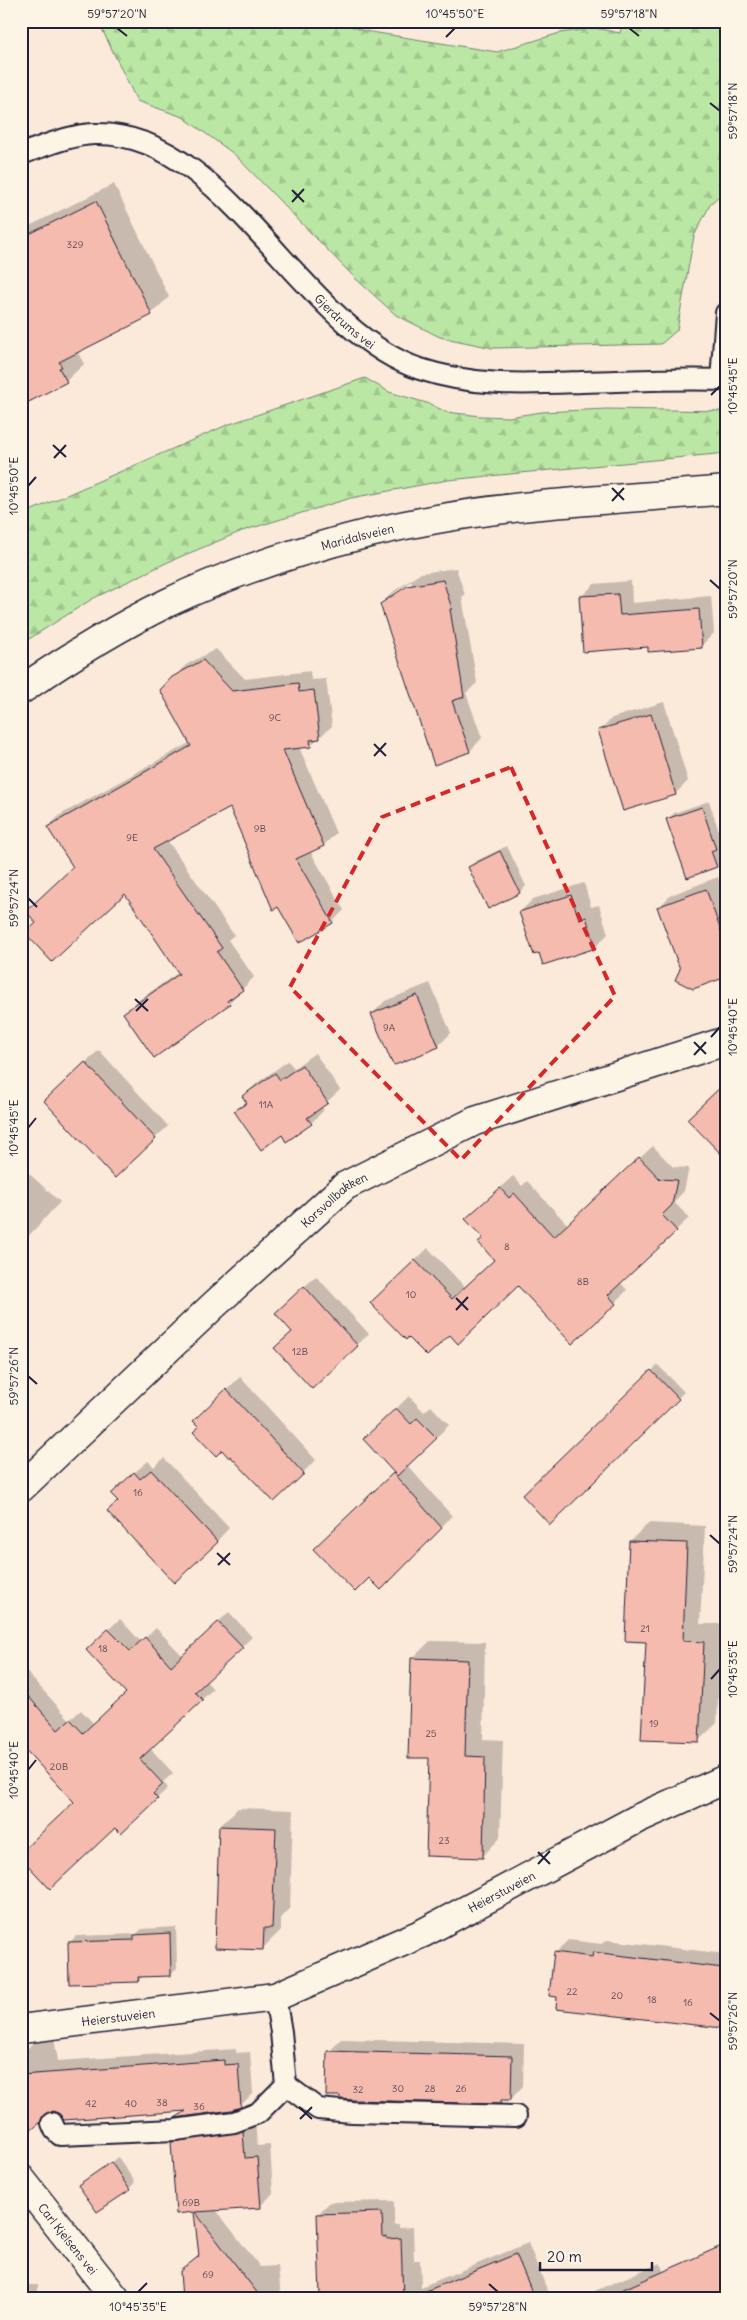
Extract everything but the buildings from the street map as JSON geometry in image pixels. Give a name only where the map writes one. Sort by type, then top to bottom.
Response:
[{"type":"street","name":"Maridalsveien","points":[[21,690],[100,638],[168,603],[237,575],[360,535],[436,519],[524,507],[726,490]]},
{"type":"street","name":"Korsvollbakken","points":[[21,1488],[214,1305],[345,1186],[475,1121],[726,1041]]},
{"type":"street","name":"Heierstuveien","points":[[21,2029],[275,1998],[423,1933],[639,1818],[726,1779]]},
{"type":"street","name":"Carl Kjelsens vei","points":[[21,2179],[116,2299]]},
{"type":"lane","name":"Gjerdrums vei","points":[[21,154],[67,138],[94,134],[124,136],[153,144],[191,168],[224,198],[354,331],[391,355],[418,368],[481,383],[723,380]]},
{"type":"lane","points":[[723,380],[726,313]]},
{"type":"lane","points":[[275,1998],[282,2032],[286,2086]]},
{"type":"lane","points":[[286,2086],[318,2109],[352,2112],[516,2116]]},
{"type":"lane","points":[[52,2123],[60,2135],[175,2130],[234,2122],[258,2113],[286,2086]]},
{"type":"highlighted area","points":[[511,767],[615,996],[461,1160],[290,987],[382,817]]},
{"type":"green space","points":[[98,21],[335,21],[365,31],[497,52],[560,33],[595,28],[620,33],[623,21],[726,21],[726,190],[711,203],[694,236],[677,330],[661,344],[493,348],[440,337],[396,315],[355,278],[234,154],[183,117],[137,101]]},
{"type":"green space","points":[[365,378],[389,392],[430,404],[446,412],[481,416],[509,417],[542,412],[607,409],[726,411],[726,453],[448,480],[351,498],[242,531],[168,562],[92,599],[21,644],[21,515],[227,425]]}]
